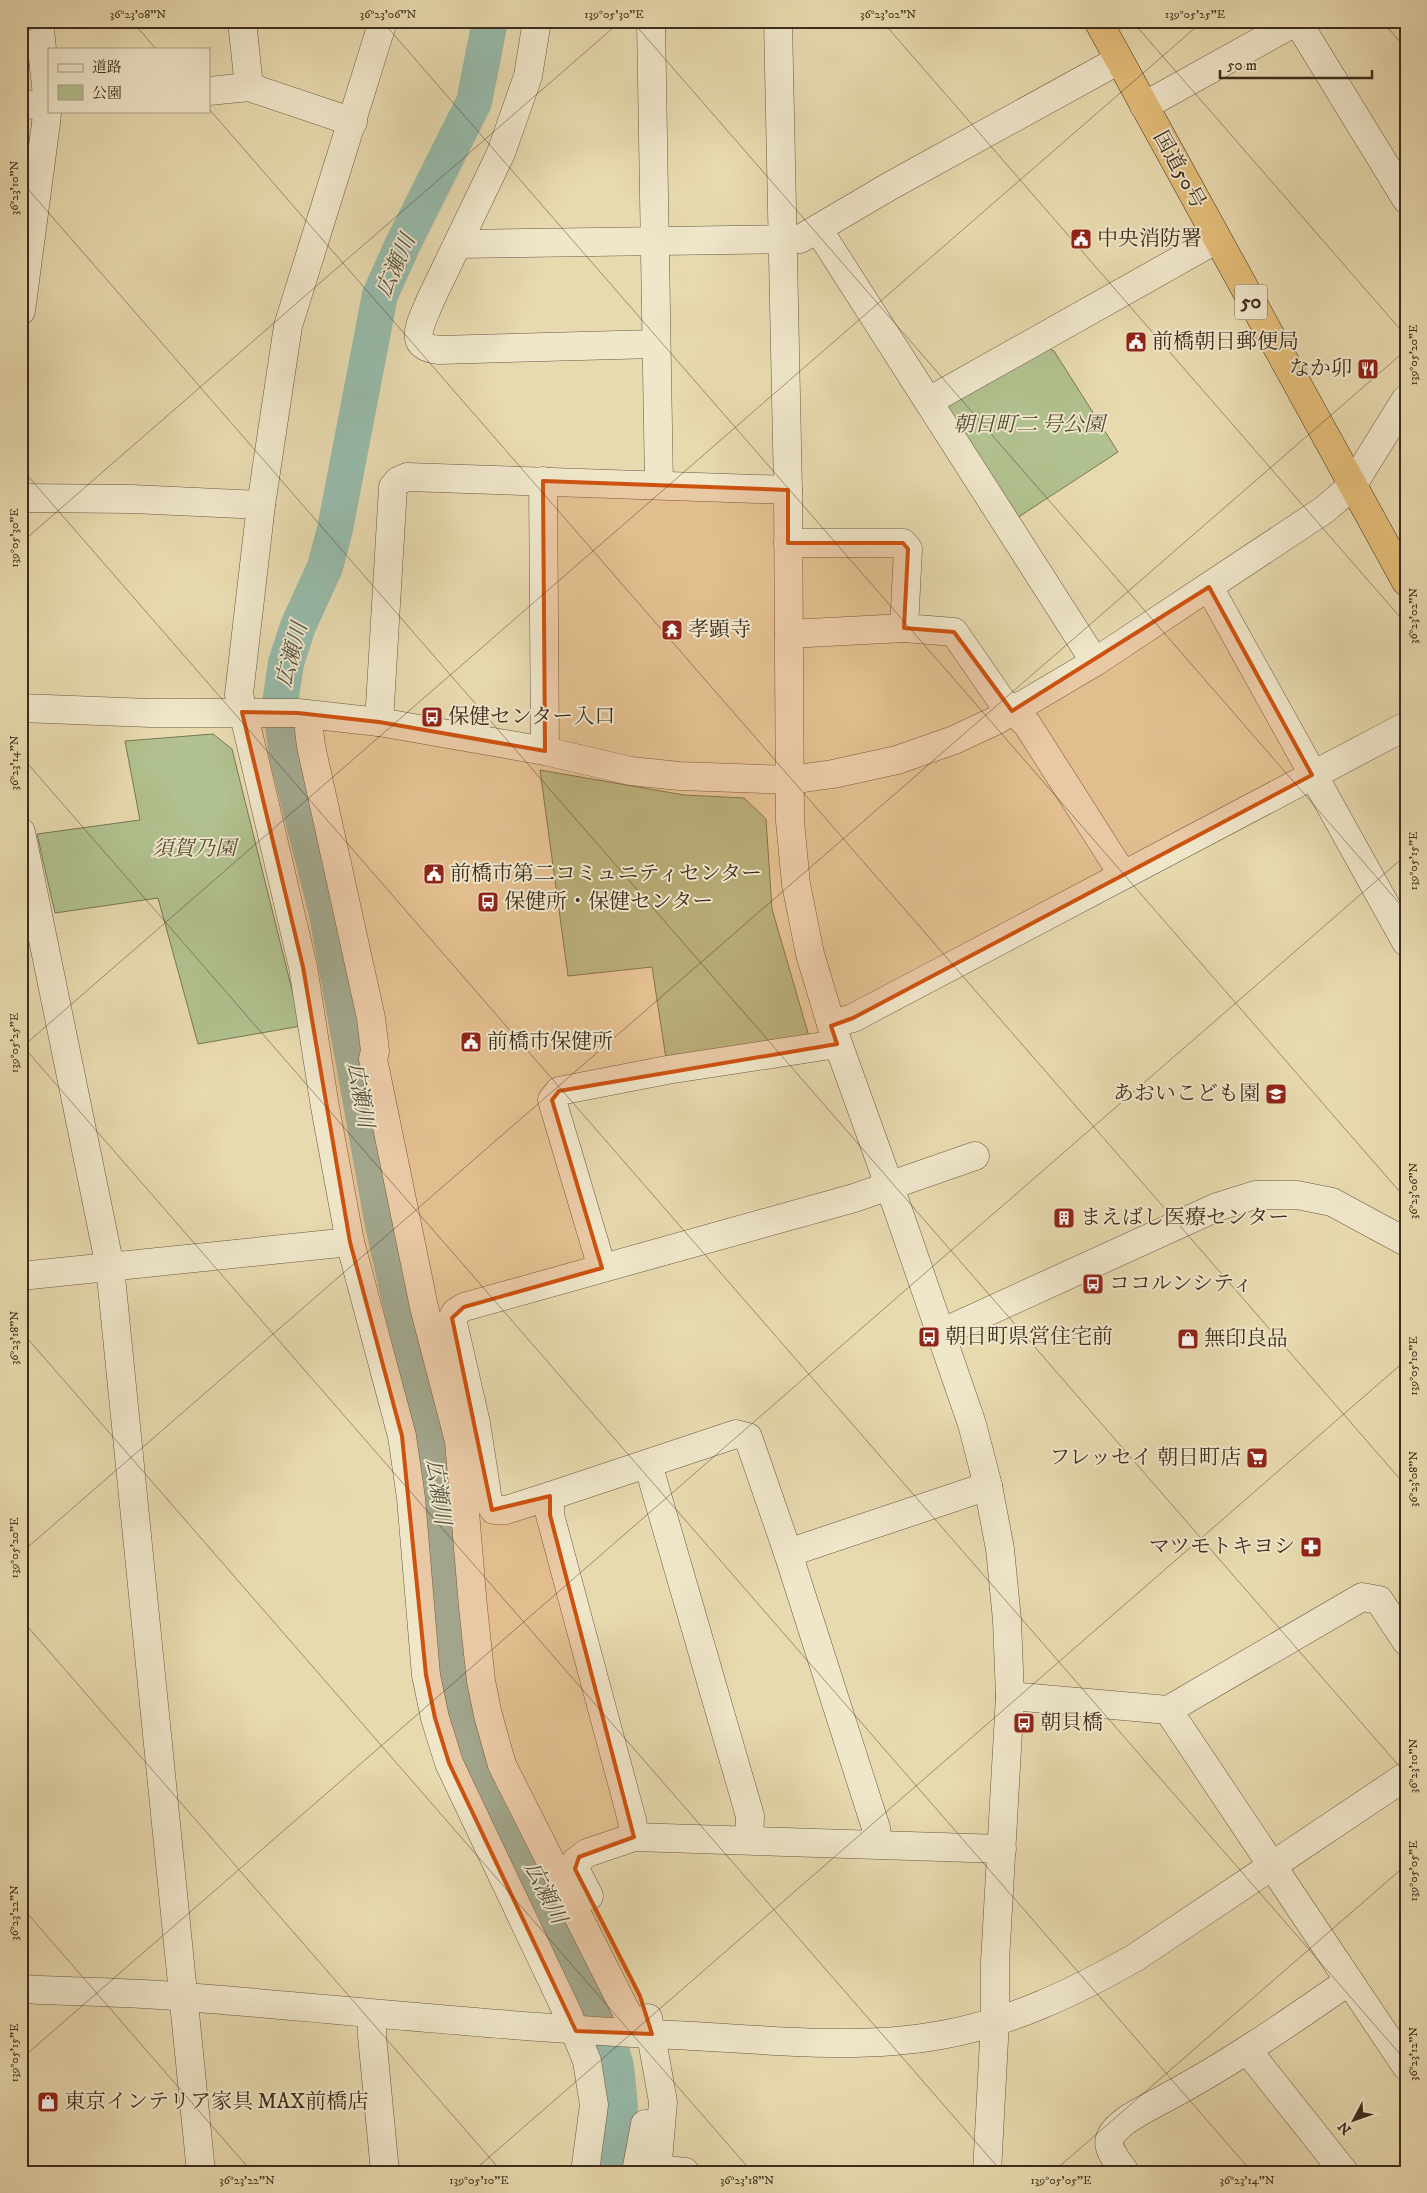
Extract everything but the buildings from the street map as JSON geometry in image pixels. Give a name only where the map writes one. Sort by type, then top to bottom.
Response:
[{"type":"highway","name":"国道50号","points":[[1098,21],[1406,582]]},
{"type":"street","points":[[21,311],[39,105],[39,21]]},
{"type":"street","points":[[242,21],[249,87]]},
{"type":"street","points":[[384,21],[288,326],[261,505],[239,694],[253,713],[303,967],[325,1107],[350,1242],[397,1415],[406,1458],[426,1675],[435,1718],[449,1763],[582,2031],[594,2104],[585,2172]]},
{"type":"street","points":[[537,21],[528,76],[504,145],[420,326],[418,336],[420,344],[424,347],[439,350],[655,344]]},
{"type":"street","points":[[651,21],[655,344],[659,485]]},
{"type":"street","points":[[778,21],[788,490],[790,821],[796,884],[810,954],[834,1034],[941,1333],[974,1432],[988,1486],[1000,1549],[1007,1620],[1010,1696],[995,1962],[995,2022],[987,2172]]},
{"type":"street","points":[[1144,106],[1297,21],[1406,198]]},
{"type":"street","points":[[458,244],[800,240],[890,186],[1119,60]]},
{"type":"street","points":[[210,91],[249,87],[353,122]]},
{"type":"street","points":[[818,229],[1095,662]]},
{"type":"street","points":[[929,401],[1217,239]]},
{"type":"street","points":[[21,708],[150,713],[253,713],[304,722],[379,722],[546,751],[631,770],[678,776],[790,780],[833,774],[897,760],[954,740],[1012,711],[1095,662],[1324,510],[1352,486],[1406,399]]},
{"type":"street","points":[[379,722],[393,487],[398,481],[407,477],[788,490]]},
{"type":"street","points":[[543,481],[546,751]]},
{"type":"street","points":[[21,498],[132,499],[261,505]]},
{"type":"street","points":[[788,543],[903,543],[908,549],[904,628]]},
{"type":"street","points":[[1208,587],[1406,942]]},
{"type":"street","points":[[789,634],[904,628],[954,632],[1001,700],[1028,724],[1123,875]]},
{"type":"street","points":[[304,722],[371,1018],[375,1050],[373,1059],[424,1307],[459,1441],[473,1607],[481,1681],[488,1715],[502,1765],[636,2033],[663,2102],[650,2171],[685,2172]]},
{"type":"street","points":[[602,1268],[552,1100],[559,1091],[834,1034],[853,1018],[1406,726]]},
{"type":"street","points":[[21,832],[110,1267],[201,2172]]},
{"type":"street","points":[[877,1844],[876,1828],[788,1552],[750,1441],[744,1434],[736,1434],[506,1510],[494,1510],[491,1508],[486,1493],[476,1423],[452,1319],[456,1312],[464,1307],[854,1198],[975,1156]]},
{"type":"street","points":[[941,1333],[1217,1207],[1254,1195],[1297,1195],[1332,1202],[1406,1242]]},
{"type":"street","points":[[21,1276],[350,1242]]},
{"type":"street","points":[[648,1464],[750,1816],[749,1840]]},
{"type":"street","points":[[788,1552],[988,1486]]},
{"type":"street","points":[[550,1496],[550,1515],[632,1820],[634,1837]]},
{"type":"street","points":[[1010,1696],[1168,1710],[1362,1597],[1379,1600],[1406,1641]]},
{"type":"street","points":[[1168,1710],[1271,1866],[1403,2058]]},
{"type":"street","points":[[21,1990],[184,1996],[372,2015],[582,2031],[822,2042],[897,2040],[939,2036],[995,2022],[1049,2002],[1136,1957],[1406,1776]]},
{"type":"street","points":[[636,2033],[640,1996],[575,1869],[575,1862],[579,1857],[634,1837],[1002,1849]]},
{"type":"street","points":[[1125,2172],[1110,2148],[1109,2140],[1115,2130],[1150,2106],[1248,2051],[1349,1981]]},
{"type":"street","points":[[372,2015],[372,2036],[385,2172]]},
{"type":"street","points":[[1248,2051],[1344,2172]]},
{"type":"highlighted area","points":[[543,481],[788,490],[788,543],[903,543],[908,549],[904,628],[954,632],[1012,711],[1209,587],[1312,775],[853,1018],[831,1026],[837,1044],[559,1091],[552,1100],[602,1268],[464,1307],[452,1318],[492,1510],[550,1496],[550,1515],[634,1837],[579,1857],[575,1869],[640,1996],[652,2034],[576,2031],[449,1763],[435,1718],[426,1675],[402,1436],[350,1242],[303,967],[242,712],[298,713],[379,722],[545,751]]},
{"type":"green space","name":"朝日町二 号公園","points":[[1042,345],[1054,351],[1118,452],[1017,518],[948,411],[949,399]]},
{"type":"green space","name":"須賀乃園","points":[[213,734],[232,749],[301,1026],[198,1044],[158,898],[55,913],[37,834],[140,820],[125,741]]},
{"type":"green space","points":[[540,770],[684,795],[744,798],[766,819],[772,909],[810,1040],[667,1065],[652,967],[568,976]]},
{"type":"waterway","name":"広瀬川","points":[[490,21],[474,102],[403,244],[380,295],[335,529],[325,567],[298,626],[286,663],[280,703],[287,756],[327,914],[383,1225],[427,1420],[441,1506],[453,1641],[464,1711],[481,1769],[551,1902],[597,2002],[616,2066],[620,2106],[613,2172]]},
{"type":"place","name":"中央消防署","points":[[1081,239]]},
{"type":"place","name":"前橋朝日郵便局","points":[[1136,342]]},
{"type":"place","name":"なか卯","points":[[1368,369]]},
{"type":"place","name":"孝顕寺","points":[[672,630]]},
{"type":"place","name":"保健センター入口","points":[[432,717]]},
{"type":"place","name":"前橋市第二コミュニティセンター","points":[[434,874]]},
{"type":"place","name":"保健所・保健センター","points":[[488,902]]},
{"type":"place","name":"前橋市保健所","points":[[471,1042]]},
{"type":"place","name":"あおいこども園","points":[[1276,1094]]},
{"type":"place","name":"まえばし医療センター","points":[[1064,1218]]},
{"type":"place","name":"ココルンシティ","points":[[1093,1284]]},
{"type":"place","name":"朝日町県営住宅前","points":[[929,1337]]},
{"type":"place","name":"無印良品","points":[[1188,1339]]},
{"type":"place","name":"フレッセイ 朝日町店","points":[[1257,1458]]},
{"type":"place","name":"マツモトキヨシ","points":[[1311,1547]]},
{"type":"place","name":"朝貝橋","points":[[1024,1723]]},
{"type":"place","name":"東京インテリア家具 MAX前橋店","points":[[48,2102]]}]
